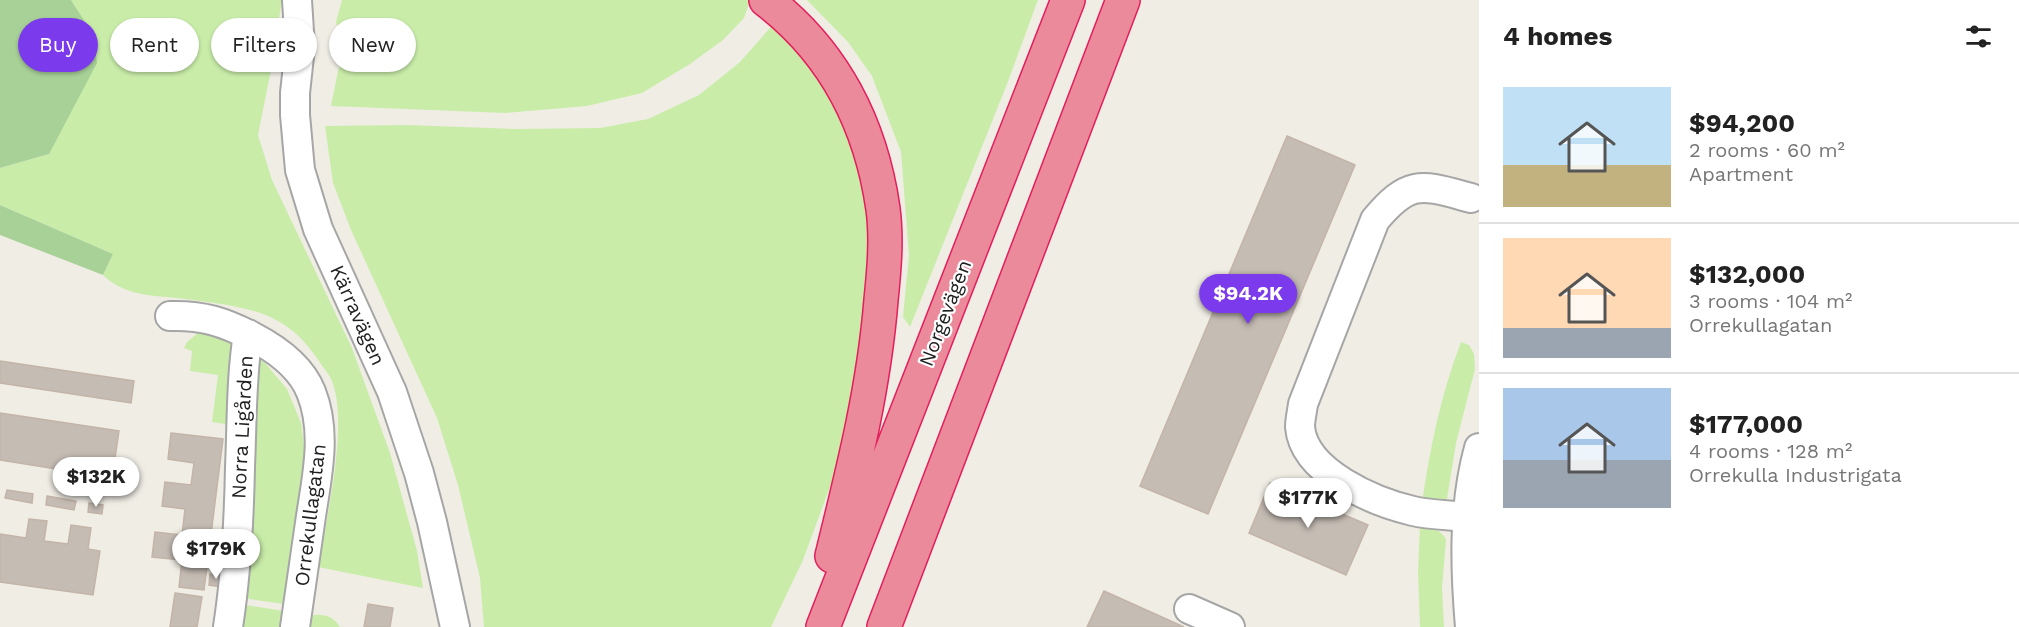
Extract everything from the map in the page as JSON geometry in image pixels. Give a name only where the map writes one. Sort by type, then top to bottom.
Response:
[{"type":"highway","points":[[766,0],[810,40],[836,74],[860,117],[874,164],[883,211],[884,268],[878,340],[868,403],[828,571],[812,627]]},
{"type":"highway","name":"Norgevägen","points":[[823,627],[1068,0]]},
{"type":"highway","points":[[884,627],[1123,0]]},
{"type":"street","name":"Kärravägen","points":[[297,0],[300,47],[295,115],[300,170],[318,229],[392,392],[419,473],[455,627]]},
{"type":"street","points":[[1468,517],[1414,511],[1368,496],[1332,475],[1308,452],[1300,428],[1303,404],[1375,220],[1388,204],[1407,190],[1428,186],[1472,198]]},
{"type":"street","name":"Orrekullagatan","points":[[170,316],[188,315],[218,320],[248,334],[270,346],[292,365],[311,391],[319,420],[321,450],[295,627]]},
{"type":"street","name":"Norra Ligården","points":[[228,627],[236,542],[243,367],[248,334]]},
{"type":"street","points":[[1470,627],[1473,569],[1468,517],[1473,472],[1479,448]]},
{"type":"street","points":[[1189,609],[1230,627]]},
{"type":"green space","points":[[0,0],[71,0],[83,18],[18,18],[18,72],[92,72],[49,154],[0,168]]},
{"type":"green space","points":[[71,0],[282,0],[279,18],[211,18],[211,72],[271,72],[258,135],[272,180],[352,348],[390,453],[417,551],[423,588],[318,567],[335,472],[338,420],[336,397],[331,379],[302,339],[276,320],[246,309],[181,298],[145,295],[123,288],[112,283],[103,275],[113,254],[0,205],[0,168],[49,154],[79,72],[98,72],[98,18],[83,18]]},
{"type":"green space","points":[[342,0],[750,1],[744,18],[723,40],[690,64],[642,93],[587,106],[505,113],[331,106],[338,72],[416,72],[416,18],[337,18]]},
{"type":"green space","points":[[807,0],[1038,0],[910,327],[903,317],[909,255],[901,152],[872,76],[848,42]]},
{"type":"green space","points":[[776,21],[804,47],[863,157],[876,233],[852,427],[803,560],[771,627],[484,627],[480,578],[458,485],[437,418],[351,230],[333,183],[325,126],[600,128],[648,119],[699,95],[740,62]]},
{"type":"green space","points":[[0,205],[113,254],[103,275],[0,235]]},
{"type":"green space","points":[[198,333],[233,341],[237,426],[212,422],[218,375],[190,371],[192,351],[184,348],[187,342]]},
{"type":"green space","points":[[1461,342],[1469,345],[1474,354],[1475,369],[1456,443],[1447,499],[1431,506],[1422,503],[1429,462],[1442,401]]},
{"type":"green space","points":[[257,358],[265,363],[287,389],[301,423],[305,452],[283,604],[242,598]]},
{"type":"green space","points":[[1420,525],[1434,528],[1446,539],[1442,588],[1444,627],[1420,627],[1418,573]]},
{"type":"green space","points":[[239,604],[284,611],[281,627],[233,627]]},
{"type":"green space","points":[[314,615],[329,617],[340,627],[306,627],[309,619]]},
{"type":"building","points":[[1287,136],[1355,165],[1208,514],[1140,486]]},
{"type":"building","points":[[0,361],[134,381],[131,403],[0,383]]},
{"type":"building","points":[[0,413],[119,431],[112,478],[0,460]]},
{"type":"building","points":[[171,433],[223,439],[204,590],[179,587],[182,560],[152,557],[155,532],[182,535],[185,509],[162,506],[165,482],[191,485],[194,463],[168,459]]},
{"type":"building","points":[[1270,483],[1368,525],[1346,575],[1249,533]]},
{"type":"building","points":[[7,490],[33,494],[32,503],[5,498]]},
{"type":"building","points":[[47,496],[76,501],[74,510],[46,505]]},
{"type":"building","points":[[89,503],[103,505],[102,514],[88,512]]},
{"type":"building","points":[[29,519],[47,521],[44,541],[68,544],[71,525],[91,528],[88,549],[100,551],[93,595],[0,582],[0,534],[26,538]]},
{"type":"building","points":[[210,574],[222,576],[221,587],[209,585]]},
{"type":"building","points":[[1104,591],[1184,627],[1087,627]]},
{"type":"building","points":[[175,593],[202,597],[197,627],[170,627]]},
{"type":"building","points":[[368,604],[393,608],[390,627],[364,627]]}]
